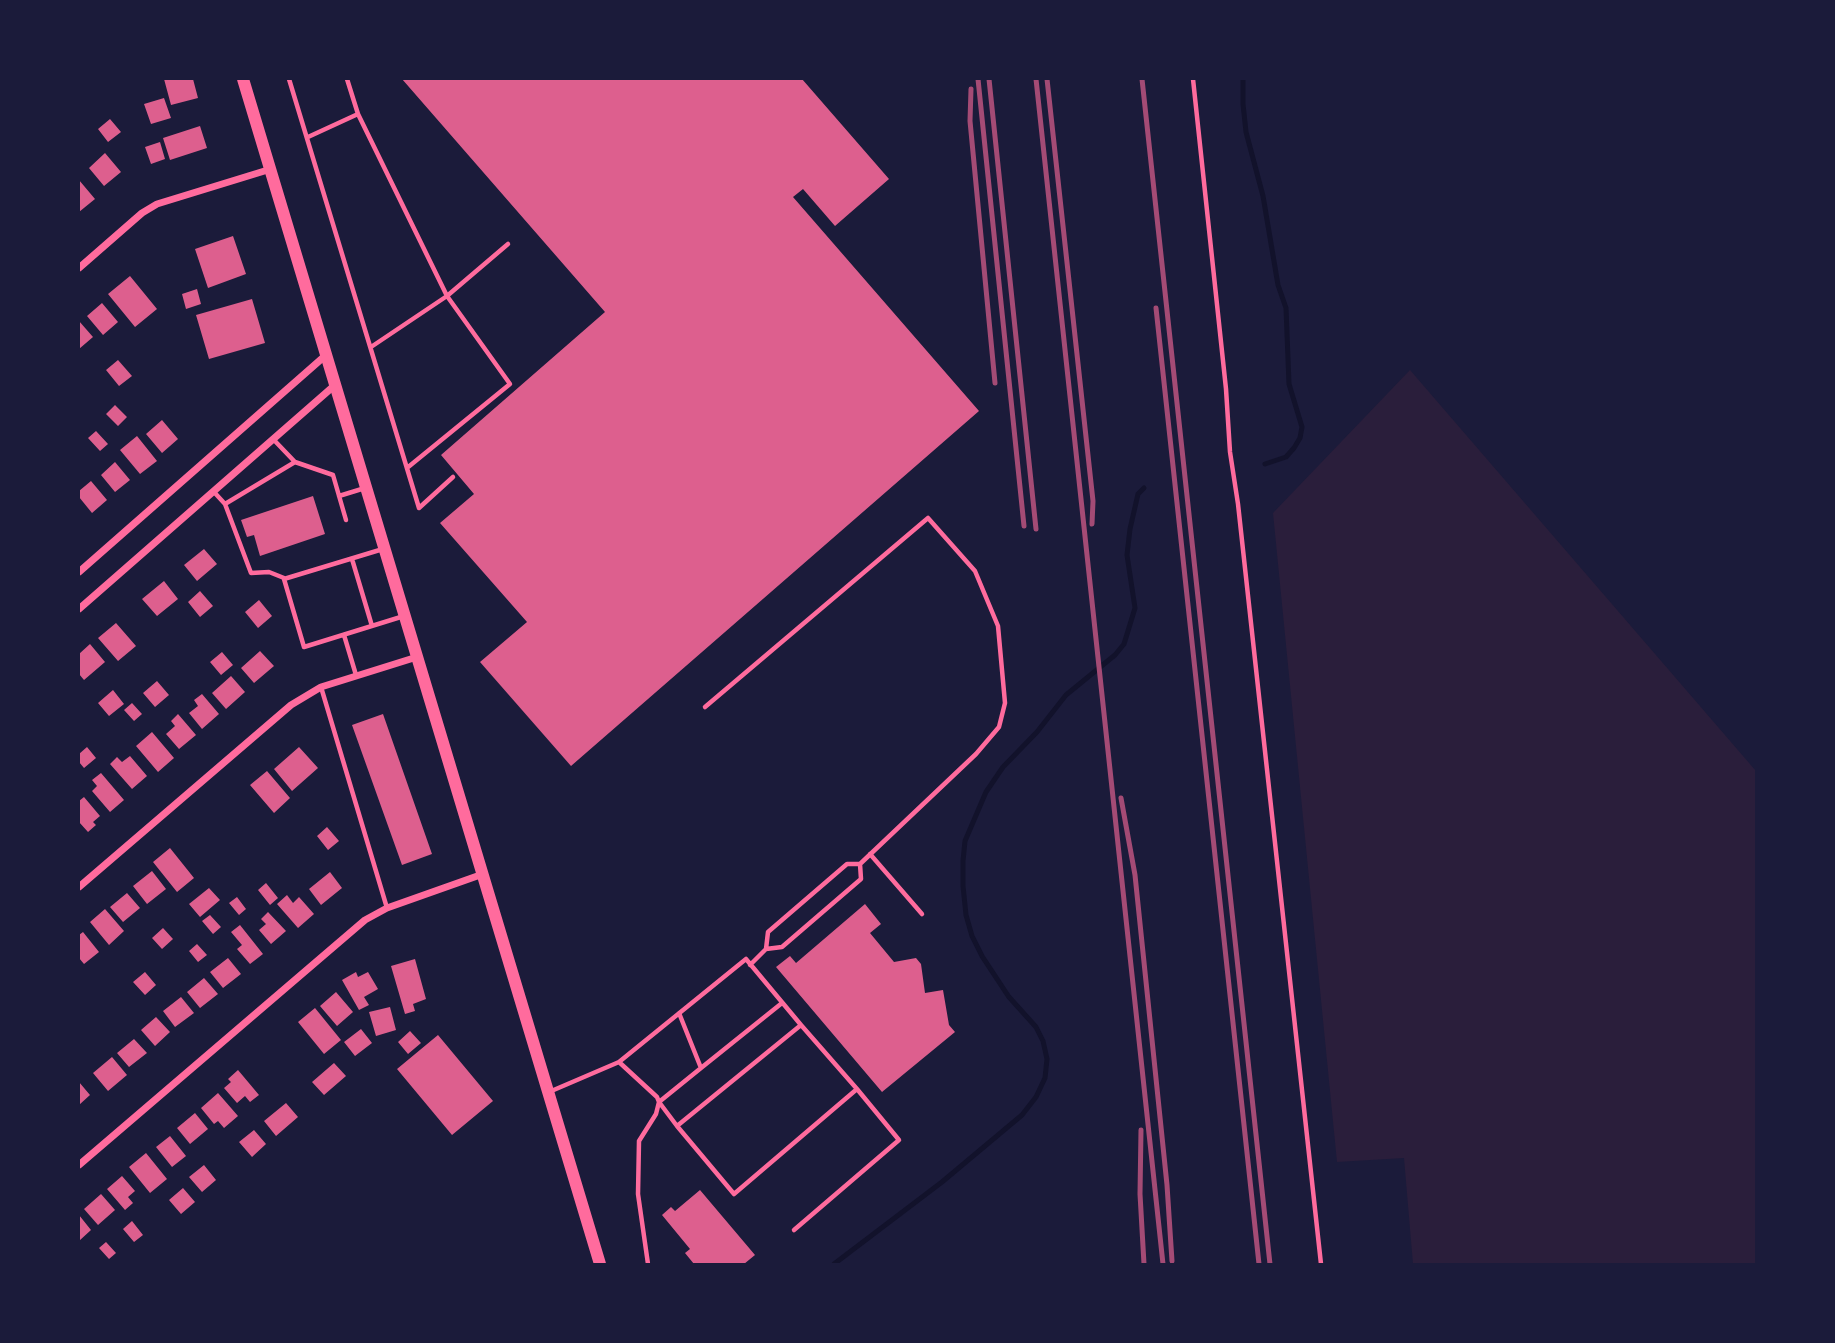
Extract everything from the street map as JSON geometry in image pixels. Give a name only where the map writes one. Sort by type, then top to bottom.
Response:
[{"type":"main road","points":[[243,79],[600,1264]]},
{"type":"street","points":[[79,268],[142,213],[157,204],[271,169]]},
{"type":"street","points":[[79,572],[326,355]]},
{"type":"street","points":[[79,609],[335,385]]},
{"type":"street","points":[[79,887],[291,705],[321,687],[417,657]]},
{"type":"street","points":[[79,1165],[365,920],[387,908],[483,874]]},
{"type":"lane","points":[[289,79],[419,508],[453,477]]},
{"type":"lane","points":[[347,79],[358,114],[446,296],[510,384],[407,468]]},
{"type":"lane","points":[[1193,79],[1226,389],[1230,452],[1238,504],[1321,1264]]},
{"type":"lane","points":[[308,137],[358,114]]},
{"type":"lane","points":[[371,348],[446,296],[508,244]]},
{"type":"lane","points":[[273,439],[295,463],[333,475],[346,520]]},
{"type":"lane","points":[[225,505],[295,463]]},
{"type":"lane","points":[[339,496],[365,488]]},
{"type":"lane","points":[[213,492],[225,505],[251,573],[269,572],[284,579],[385,549]]},
{"type":"lane","points":[[705,707],[928,518],[975,571],[998,626],[1005,703],[999,727],[976,754],[860,864],[847,864],[768,932],[766,948],[750,965]]},
{"type":"lane","points":[[352,559],[372,626]]},
{"type":"lane","points":[[284,579],[304,647],[405,616]]},
{"type":"lane","points":[[344,635],[356,675]]},
{"type":"lane","points":[[321,687],[387,908]]},
{"type":"lane","points":[[870,854],[922,914]]},
{"type":"lane","points":[[766,948],[782,947],[857,883],[861,879],[860,864]]},
{"type":"lane","points":[[548,1092],[619,1062],[746,959],[899,1140],[794,1230]]},
{"type":"lane","points":[[648,1264],[638,1194],[639,1141],[656,1114],[659,1102],[783,1002]]},
{"type":"lane","points":[[679,1013],[701,1068]]},
{"type":"lane","points":[[677,1126],[801,1025]]},
{"type":"lane","points":[[619,1062],[657,1097],[677,1126],[734,1195],[857,1089]]},
{"type":"shaded area","points":[[1410,370],[1756,771],[1756,1264],[1413,1264],[1404,1158],[1337,1162],[1273,513]]},
{"type":"building","points":[[164,79],[193,79],[198,98],[171,105]]},
{"type":"building","points":[[402,79],[802,79],[889,179],[835,226],[803,189],[793,197],[979,411],[571,766],[480,662],[527,622],[440,523],[474,494],[441,455],[605,312]]},
{"type":"building","points":[[164,98],[171,118],[151,124],[144,104]]},
{"type":"building","points":[[110,119],[121,132],[108,142],[98,129]]},
{"type":"building","points":[[200,126],[207,148],[170,160],[163,138]]},
{"type":"building","points":[[160,142],[165,159],[151,164],[145,147]]},
{"type":"building","points":[[105,153],[121,172],[104,186],[89,168]]},
{"type":"building","points":[[79,180],[95,199],[79,212]]},
{"type":"building","points":[[233,236],[246,274],[208,288],[195,249]]},
{"type":"building","points":[[130,276],[157,309],[135,327],[108,294]]},
{"type":"building","points":[[197,289],[201,304],[186,309],[182,294]]},
{"type":"building","points":[[252,299],[265,343],[209,359],[196,315]]},
{"type":"building","points":[[102,303],[118,322],[103,335],[87,316]]},
{"type":"building","points":[[79,321],[93,337],[79,349]]},
{"type":"building","points":[[118,360],[132,376],[119,386],[106,370]]},
{"type":"building","points":[[115,405],[127,417],[118,426],[106,414]]},
{"type":"building","points":[[162,420],[178,439],[162,453],[146,434]]},
{"type":"building","points":[[96,431],[108,444],[100,451],[88,438]]},
{"type":"building","points":[[137,436],[157,461],[140,474],[120,450]]},
{"type":"building","points":[[115,462],[130,480],[115,492],[101,475]]},
{"type":"building","points":[[91,481],[107,500],[92,513],[79,497],[79,491]]},
{"type":"building","points":[[313,496],[325,534],[260,556],[254,535],[247,537],[241,520]]},
{"type":"building","points":[[204,549],[217,564],[197,581],[184,565]]},
{"type":"building","points":[[164,581],[178,599],[157,616],[142,599]]},
{"type":"building","points":[[200,591],[213,606],[200,617],[188,602]]},
{"type":"building","points":[[259,600],[272,616],[258,628],[245,612]]},
{"type":"building","points":[[116,623],[136,646],[118,661],[98,638]]},
{"type":"building","points":[[90,644],[105,662],[84,680],[79,674],[79,654]]},
{"type":"building","points":[[260,651],[274,666],[254,683],[241,668]]},
{"type":"building","points":[[222,652],[233,665],[221,675],[210,662]]},
{"type":"building","points":[[231,676],[245,692],[226,709],[212,693]]},
{"type":"building","points":[[157,681],[169,695],[155,707],[143,693]]},
{"type":"building","points":[[113,690],[124,704],[109,716],[98,703]]},
{"type":"building","points":[[202,694],[219,714],[202,729],[189,713],[198,706],[194,700]]},
{"type":"building","points":[[132,703],[142,714],[134,721],[124,710]]},
{"type":"building","points":[[178,714],[196,735],[179,749],[166,734],[175,726],[171,721]]},
{"type":"building","points":[[383,714],[432,854],[402,865],[352,725]]},
{"type":"building","points":[[152,732],[174,758],[158,772],[136,746]]},
{"type":"building","points":[[87,747],[96,758],[84,768],[79,762],[79,754]]},
{"type":"building","points":[[299,747],[318,768],[292,791],[274,769]]},
{"type":"building","points":[[130,756],[147,776],[132,789],[110,764],[117,757],[122,762]]},
{"type":"building","points":[[267,771],[290,798],[274,813],[250,785]]},
{"type":"building","points":[[101,773],[124,800],[110,812],[92,791],[97,786],[92,780]]},
{"type":"building","points":[[84,797],[100,816],[93,822],[96,825],[88,832],[79,822],[79,801]]},
{"type":"building","points":[[327,827],[339,841],[328,850],[317,836]]},
{"type":"building","points":[[170,848],[194,878],[177,892],[153,862]]},
{"type":"building","points":[[152,871],[166,889],[147,904],[133,886]]},
{"type":"building","points":[[330,872],[342,888],[321,905],[309,889]]},
{"type":"building","points":[[266,883],[278,898],[270,905],[258,890]]},
{"type":"building","points":[[209,888],[220,900],[200,917],[189,904]]},
{"type":"building","points":[[127,893],[140,908],[123,922],[110,907]]},
{"type":"building","points":[[287,895],[293,903],[299,897],[314,914],[298,928],[277,904]]},
{"type":"building","points":[[237,897],[246,909],[239,915],[229,903]]},
{"type":"building","points":[[865,904],[881,924],[870,933],[894,962],[916,958],[921,964],[925,993],[943,990],[949,1025],[955,1032],[882,1092],[776,967],[790,956],[796,963]]},
{"type":"building","points":[[105,909],[124,931],[109,945],[90,922]]},
{"type":"building","points":[[268,912],[286,931],[271,944],[259,930],[266,924],[261,919]]},
{"type":"building","points":[[210,915],[221,927],[213,934],[202,921]]},
{"type":"building","points":[[240,925],[263,954],[250,964],[237,949],[242,945],[231,932]]},
{"type":"building","points":[[163,928],[173,939],[162,949],[152,938]]},
{"type":"building","points":[[83,932],[99,952],[84,964],[79,958],[79,935]]},
{"type":"building","points":[[197,944],[207,955],[198,962],[189,951]]},
{"type":"building","points":[[228,958],[241,974],[223,988],[210,972]]},
{"type":"building","points":[[415,959],[426,999],[413,1004],[415,1011],[405,1014],[391,966]]},
{"type":"building","points":[[145,972],[156,985],[145,995],[133,982]]},
{"type":"building","points":[[356,972],[358,977],[368,972],[378,989],[364,997],[369,1005],[359,1010],[342,980]]},
{"type":"building","points":[[204,978],[218,994],[200,1008],[187,992]]},
{"type":"building","points":[[336,992],[353,1012],[337,1026],[320,1006]]},
{"type":"building","points":[[181,997],[194,1013],[175,1027],[163,1011]]},
{"type":"building","points":[[390,1007],[396,1030],[376,1036],[369,1012]]},
{"type":"building","points":[[315,1008],[341,1040],[324,1054],[298,1022]]},
{"type":"building","points":[[156,1017],[170,1032],[155,1046],[141,1030]]},
{"type":"building","points":[[361,1029],[372,1043],[355,1056],[344,1042]]},
{"type":"building","points":[[410,1031],[421,1043],[408,1054],[398,1042]]},
{"type":"building","points":[[438,1035],[493,1101],[452,1135],[397,1069]]},
{"type":"building","points":[[134,1039],[147,1053],[129,1067],[117,1053]]},
{"type":"building","points":[[112,1057],[127,1075],[108,1091],[93,1073]]},
{"type":"building","points":[[334,1063],[346,1076],[324,1095],[312,1082]]},
{"type":"building","points":[[238,1070],[259,1095],[250,1102],[245,1096],[237,1103],[224,1088],[231,1082],[228,1079]]},
{"type":"building","points":[[79,1082],[90,1095],[79,1105]]},
{"type":"building","points":[[218,1093],[238,1116],[224,1128],[218,1121],[214,1124],[201,1108]]},
{"type":"building","points":[[286,1103],[298,1117],[276,1136],[264,1121]]},
{"type":"building","points":[[195,1113],[208,1129],[190,1144],[177,1128]]},
{"type":"building","points":[[254,1130],[266,1144],[252,1157],[239,1142]]},
{"type":"building","points":[[170,1136],[186,1156],[172,1167],[156,1147]]},
{"type":"building","points":[[146,1153],[167,1179],[150,1193],[129,1167]]},
{"type":"building","points":[[204,1165],[216,1180],[202,1192],[189,1177]]},
{"type":"building","points":[[122,1176],[135,1191],[128,1197],[133,1203],[125,1210],[107,1189]]},
{"type":"building","points":[[183,1188],[195,1202],[181,1214],[169,1200]]},
{"type":"building","points":[[700,1190],[755,1255],[744,1264],[694,1264],[685,1253],[690,1249],[662,1215],[671,1207],[675,1211]]},
{"type":"building","points":[[101,1194],[115,1210],[98,1225],[84,1209]]},
{"type":"building","points":[[79,1215],[91,1230],[79,1241]]},
{"type":"building","points":[[132,1221],[143,1235],[134,1242],[123,1229]]},
{"type":"building","points":[[106,1242],[116,1253],[109,1259],[99,1248]]},
{"type":"waterway","points":[[1243,79],[1246,132],[1263,196],[1278,285],[1286,308],[1289,384],[1302,427],[1300,438],[1286,457],[1265,464]]},
{"type":"waterway","points":[[834,1264],[942,1182],[1022,1115],[1036,1097],[1045,1078],[1047,1059],[1036,1027],[1009,997],[972,936],[966,915],[963,886],[965,841],[986,792],[1003,767],[1037,732],[1066,695],[1115,655],[1124,644],[1135,608],[1127,555],[1130,529],[1138,494],[1144,488]]},
{"type":"railway","points":[[978,79],[1024,526]]},
{"type":"railway","points":[[989,79],[1036,529]]},
{"type":"railway","points":[[1036,79],[1163,1264]]},
{"type":"railway","points":[[1047,79],[1093,501],[1092,524]]},
{"type":"railway","points":[[1142,79],[1270,1264]]},
{"type":"railway","points":[[971,89],[970,121],[995,383]]},
{"type":"railway","points":[[1156,308],[1259,1264]]},
{"type":"railway","points":[[1121,798],[1135,875],[1167,1185],[1172,1261]]},
{"type":"railway","points":[[1141,1130],[1140,1194],[1144,1264]]}]
